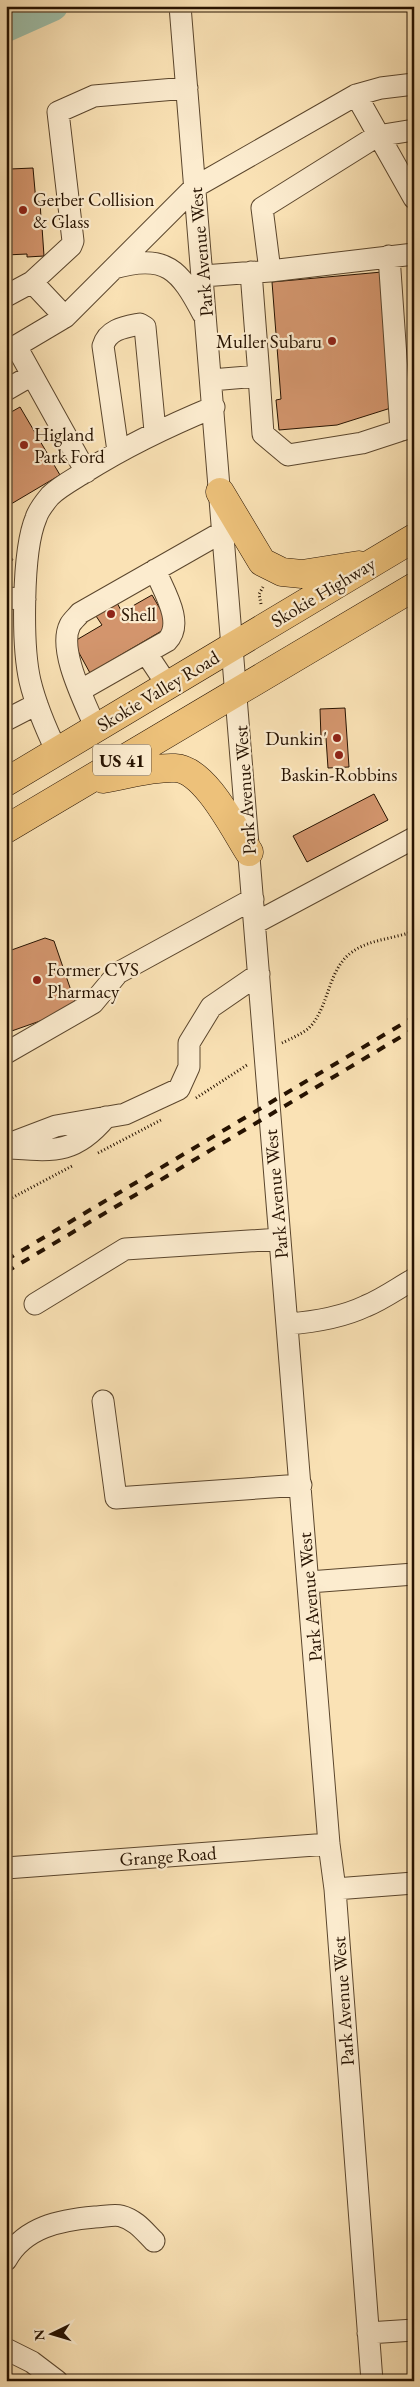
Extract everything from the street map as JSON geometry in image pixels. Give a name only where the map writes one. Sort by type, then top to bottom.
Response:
[{"type":"highway","points":[[220,492],[262,562],[282,572],[302,574],[373,563]]},
{"type":"highway","name":"Skokie Highway","points":[[233,647],[414,538]]},
{"type":"highway","name":"US 41","points":[[6,829],[414,587]]},
{"type":"highway","name":"Skokie Valley Road","points":[[6,782],[233,647]]},
{"type":"highway","points":[[84,782],[150,770],[177,768],[192,774],[205,784],[249,852]]},
{"type":"street","name":"Park Avenue West","points":[[180,6],[329,1844],[335,1889],[372,2381]]},
{"type":"street","points":[[86,472],[32,375],[11,349],[65,317],[195,187],[356,95],[381,88],[414,84]]},
{"type":"street","points":[[6,296],[32,282],[72,246],[73,241],[58,112],[94,96],[187,88]]},
{"type":"street","points":[[356,95],[377,136],[414,198]]},
{"type":"street","points":[[390,256],[407,428],[362,443],[288,455],[263,434],[259,376],[262,208],[377,136],[414,130]]},
{"type":"street","points":[[203,276],[414,254]]},
{"type":"street","points":[[114,268],[145,262],[159,263],[174,271],[191,291],[206,319]]},
{"type":"street","points":[[32,282],[65,317]]},
{"type":"street","points":[[118,451],[103,346],[105,337],[116,329],[140,324],[145,327],[155,432]]},
{"type":"street","points":[[6,390],[32,375]]},
{"type":"street","points":[[211,380],[259,376]]},
{"type":"street","points":[[57,752],[36,704],[15,598],[36,518],[51,496],[118,451],[155,432],[214,407]]},
{"type":"street","points":[[96,729],[68,655],[67,638],[70,625],[80,613],[224,531]]},
{"type":"street","points":[[81,690],[167,641],[173,634],[175,625],[155,570]]},
{"type":"street","points":[[146,653],[168,686]]},
{"type":"street","points":[[6,720],[36,704]]},
{"type":"street","points":[[255,923],[414,838]]},
{"type":"street","points":[[7,1052],[93,1003],[118,973],[253,899]]},
{"type":"street","points":[[6,1147],[56,1126],[125,1114],[179,1089],[189,1067],[189,1044],[210,1006],[259,974]]},
{"type":"street","points":[[35,1304],[125,1249],[280,1239]]},
{"type":"street","points":[[287,1324],[319,1321],[353,1312],[368,1306],[414,1278]]},
{"type":"street","points":[[102,1401],[116,1498],[301,1485]]},
{"type":"street","points":[[309,1582],[414,1574]]},
{"type":"street","name":"Grange Road","points":[[6,1868],[329,1844]]},
{"type":"street","points":[[335,1889],[414,1883]]},
{"type":"street","points":[[6,2260],[12,2249],[24,2238],[47,2224],[80,2218],[120,2216],[135,2222],[154,2242]]},
{"type":"street","points":[[368,2334],[414,2330]]},
{"type":"street","points":[[6,2349],[32,2362],[57,2381]]},
{"type":"path","points":[[261,604],[259,594],[263,587]]},
{"type":"path","points":[[192,1101],[309,1028],[323,1006],[335,971],[352,952],[370,943],[401,936],[414,930]]},
{"type":"path","points":[[92,1156],[169,1116]]},
{"type":"path","points":[[6,1201],[75,1165]]},
{"type":"building","name":"Gerber Collision & Glass","points":[[6,165],[9,165],[10,169],[33,168],[36,202],[40,201],[41,218],[36,218],[36,227],[42,227],[44,256],[27,257],[27,254],[6,255]]},
{"type":"building","name":"Muller Subaru","points":[[382,272],[394,407],[337,425],[279,430],[276,400],[281,399],[272,282]]},
{"type":"building","name":"Higland Park Ford","points":[[20,407],[60,475],[6,507],[6,415]]},
{"type":"building","points":[[6,549],[13,560],[6,564]]},
{"type":"building","name":"Shell","points":[[152,595],[170,626],[90,673],[73,642],[102,625],[96,616],[117,603],[122,612]]},
{"type":"building","name":"Dunkin'","points":[[345,708],[349,767],[328,768],[326,738],[321,738],[320,709]]},
{"type":"building","points":[[374,794],[388,820],[307,862],[293,836]]},
{"type":"building","name":"Former CVS Pharmacy","points":[[45,938],[54,941],[77,1008],[6,1033],[6,952]]},
{"type":"waterway","points":[[6,27],[53,6]]},
{"type":"railway","points":[[6,1260],[414,1017]]},
{"type":"railway","points":[[6,1272],[414,1029]]},
{"type":"place","name":"Gerber Collision & Glass","points":[[23,210]]},
{"type":"place","name":"Muller Subaru","points":[[332,341]]},
{"type":"place","name":"Higland Park Ford","points":[[24,445]]},
{"type":"place","name":"Shell","points":[[111,614]]},
{"type":"place","name":"Dunkin'","points":[[337,738]]},
{"type":"place","name":"Baskin-Robbins","points":[[339,755]]},
{"type":"place","name":"Former CVS Pharmacy","points":[[37,980]]}]
